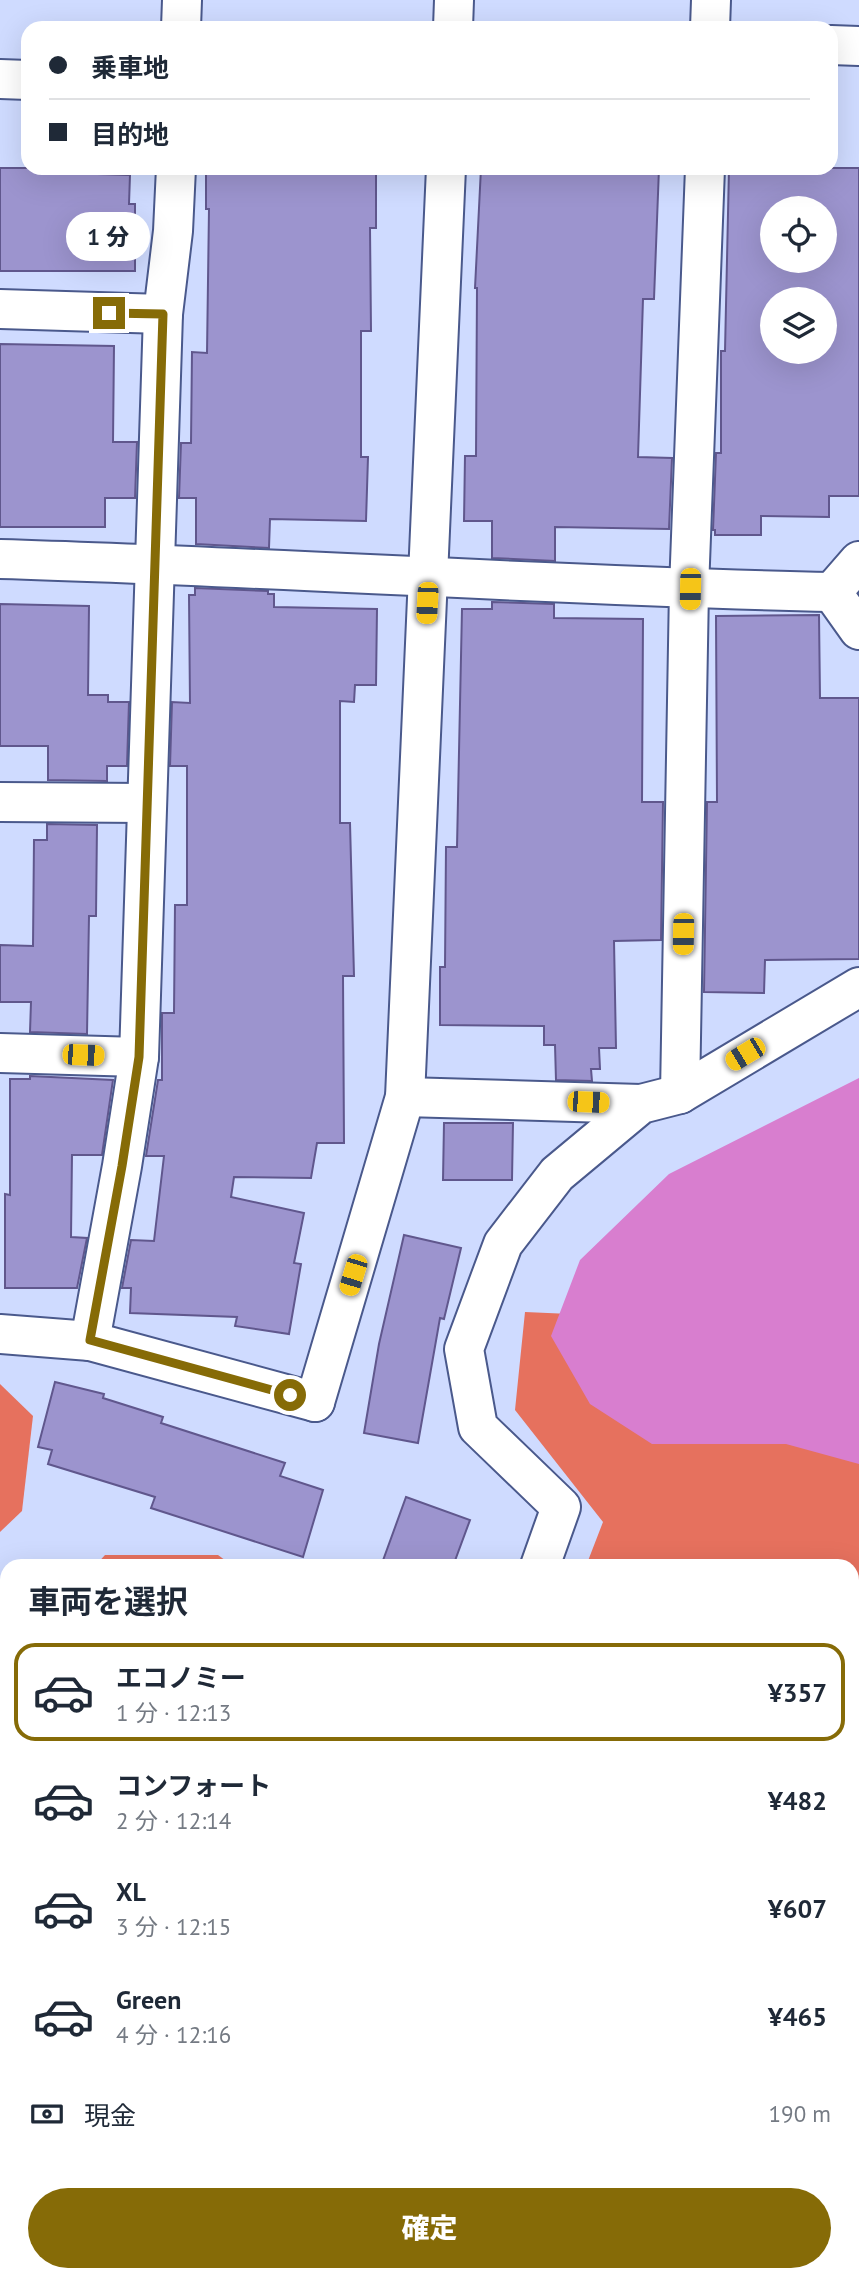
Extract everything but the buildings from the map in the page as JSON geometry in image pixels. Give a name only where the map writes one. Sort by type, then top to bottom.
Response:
[{"type":"street","points":[[181,21],[182,0]]},
{"type":"street","points":[[453,21],[454,0]]},
{"type":"street","points":[[710,21],[711,0]]},
{"type":"street","points":[[838,45],[859,46]]},
{"type":"street","points":[[0,79],[21,80]]},
{"type":"street","points":[[90,1340],[139,1057],[163,314],[173,231],[176,175]]},
{"type":"street","points":[[0,1334],[90,1340],[316,1402],[405,1097],[446,175]]},
{"type":"street","points":[[680,1094],[690,589],[705,175]]},
{"type":"street","points":[[0,309],[163,314]]},
{"type":"street","points":[[0,559],[155,563],[690,589],[832,592]]},
{"type":"street","points":[[832,592],[859,561]]},
{"type":"street","points":[[832,592],[859,630]]},
{"type":"street","points":[[0,802],[146,803]]},
{"type":"street","points":[[405,1097],[641,1104],[680,1094],[859,987]]},
{"type":"street","points":[[0,1053],[139,1057]]},
{"type":"street","points":[[542,1559],[561,1507],[478,1427],[464,1349],[503,1244],[557,1174],[641,1104]]},
{"type":"shaded area","points":[[859,1078],[859,1464],[786,1444],[652,1444],[590,1404],[551,1336],[580,1260],[669,1174]]},
{"type":"shaded area","points":[[525,1312],[593,1315],[859,1406],[859,1559],[589,1559],[603,1522],[515,1410]]},
{"type":"shaded area","points":[[0,1384],[33,1416],[22,1511],[0,1532]]},
{"type":"shaded area","points":[[105,1555],[218,1555],[223,1559],[101,1559]]},
{"type":"route","points":[[109,313],[163,314],[139,1057],[90,1340],[290,1395]]}]
